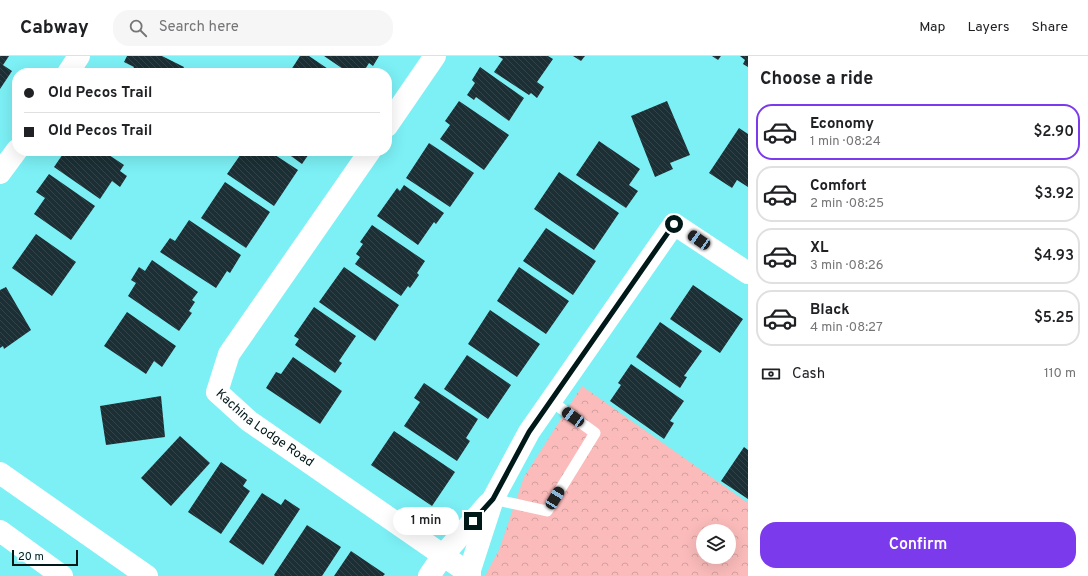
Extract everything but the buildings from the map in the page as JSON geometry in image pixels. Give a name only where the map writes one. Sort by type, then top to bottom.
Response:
[{"type":"street","points":[[71,68],[79,56]]},
{"type":"street","points":[[392,119],[435,56]]},
{"type":"street","points":[[0,173],[13,156]]},
{"type":"street","name":"Kachina Lodge Road","points":[[367,156],[229,354],[217,392],[249,421],[444,554],[469,575]]},
{"type":"street","points":[[469,575],[493,499],[529,432],[674,224],[748,273]]},
{"type":"street","points":[[0,473],[147,576]]},
{"type":"street","points":[[428,576],[444,554],[493,499]]},
{"type":"street","points":[[0,531],[62,576]]},
{"type":"lane","points":[[493,499],[547,511],[595,433],[551,401]]},
{"type":"green space","points":[[582,386],[748,503],[748,576],[485,576],[499,550],[524,477]]},
{"type":"route","points":[[473,521],[493,499],[529,432],[674,224]]}]
